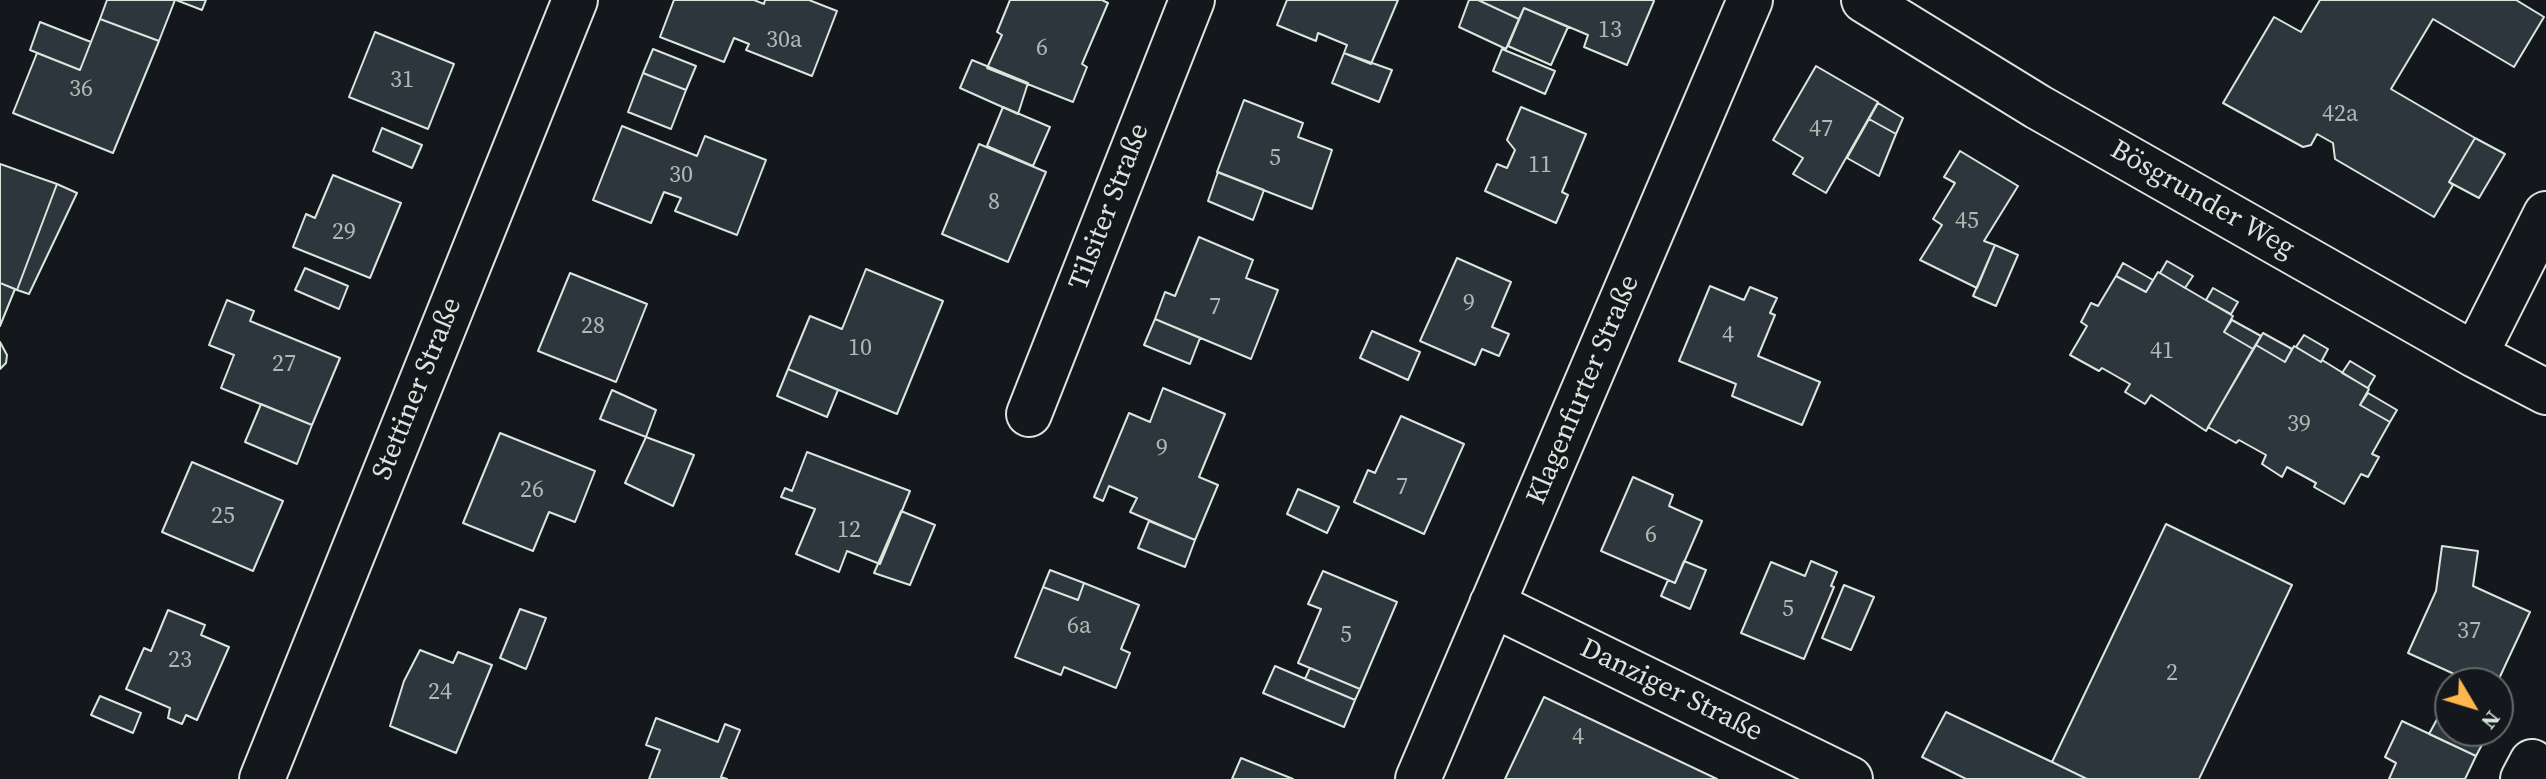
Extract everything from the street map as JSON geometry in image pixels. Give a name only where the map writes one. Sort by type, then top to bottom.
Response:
[{"type":"street","name":"Stettiner Straße","points":[[277,774],[575,0]]},
{"type":"street","name":"Tilsiter Straße","points":[[1029,414],[1192,0]]},
{"type":"street","name":"Klagenfurter Straße","points":[[1418,779],[1750,0]]},
{"type":"street","name":"Bösgrunder Weg","points":[[1864,0],[2038,107],[2475,355],[2546,392]]},
{"type":"street","points":[[2475,355],[2546,214]]},
{"type":"street","name":"Danziger Straße","points":[[1492,604],[1850,779]]},
{"type":"building","points":[[107,0],[175,0],[159,41],[100,19]]},
{"type":"building","points":[[176,0],[206,0],[202,10]]},
{"type":"building","points":[[674,0],[754,0],[764,4],[765,0],[809,0],[837,11],[812,76],[746,50],[749,44],[734,38],[724,62],[660,37]]},
{"type":"building","points":[[1010,0],[1102,0],[1108,3],[1082,64],[1087,67],[1073,102],[987,68],[1002,35],[997,32]]},
{"type":"building","points":[[1287,0],[1398,0],[1371,64],[1344,53],[1347,45],[1318,33],[1316,41],[1277,25]]},
{"type":"building","points":[[1469,0],[1478,0],[1519,19],[1506,49],[1459,27]]},
{"type":"building","points":[[1478,0],[1654,1],[1627,65],[1584,47],[1588,35],[1524,8],[1519,19]]},
{"type":"building","points":[[2320,0],[2516,0],[2544,17],[2514,67],[2433,19],[2391,89],[2475,138],[2449,182],[2453,185],[2434,217],[2335,159],[2333,143],[2317,134],[2311,145],[2303,147],[2223,103],[2274,17],[2301,32]]},
{"type":"building","points":[[1524,8],[1568,27],[1551,65],[1508,46]]},
{"type":"building","points":[[100,19],[159,41],[113,153],[13,113],[37,53],[80,70]]},
{"type":"building","points":[[40,22],[91,42],[80,70],[30,50]]},
{"type":"building","points":[[375,32],[454,64],[428,129],[349,97]]},
{"type":"building","points":[[653,49],[696,66],[686,90],[643,73]]},
{"type":"building","points":[[1502,49],[1555,71],[1545,94],[1493,71]]},
{"type":"building","points":[[1344,53],[1392,70],[1379,102],[1332,83]]},
{"type":"building","points":[[972,60],[1028,83],[1018,114],[960,88]]},
{"type":"building","points":[[1816,66],[1878,102],[1826,193],[1793,174],[1803,158],[1773,140]]},
{"type":"building","points":[[643,73],[686,90],[671,129],[628,112]]},
{"type":"building","points":[[1244,100],[1303,123],[1298,137],[1332,150],[1312,209],[1217,172]]},
{"type":"building","points":[[1878,103],[1903,118],[1896,134],[1869,119]]},
{"type":"building","points":[[1003,107],[1050,127],[1033,166],[987,146]]},
{"type":"building","points":[[1521,107],[1586,134],[1562,192],[1568,195],[1556,223],[1485,191],[1497,164],[1507,168],[1515,150],[1507,140]]},
{"type":"building","points":[[1869,119],[1896,134],[1879,176],[1847,158]]},
{"type":"building","points":[[622,126],[697,156],[705,136],[766,160],[737,235],[675,211],[681,198],[664,192],[651,223],[593,200]]},
{"type":"building","points":[[382,128],[422,145],[412,168],[373,151]]},
{"type":"building","points":[[2475,138],[2505,154],[2479,198],[2449,182]]},
{"type":"building","points":[[979,144],[1046,172],[1008,262],[942,234]]},
{"type":"building","points":[[1960,151],[2018,186],[1984,241],[1995,245],[1977,288],[1920,260],[1942,225],[1933,219],[1955,183],[1944,177]]},
{"type":"building","points":[[0,164],[57,184],[17,290],[0,283]]},
{"type":"building","points":[[1218,172],[1264,190],[1253,220],[1208,201]]},
{"type":"building","points":[[333,175],[401,203],[370,278],[293,247],[306,214],[315,218]]},
{"type":"building","points":[[57,184],[77,193],[29,294],[17,290]]},
{"type":"building","points":[[1199,237],[1253,260],[1246,278],[1278,290],[1251,359],[1155,319],[1165,292],[1175,296]]},
{"type":"building","points":[[1995,245],[2018,255],[1996,306],[1973,296]]},
{"type":"building","points":[[1457,258],[1511,282],[1492,327],[1509,334],[1499,356],[1482,349],[1475,365],[1420,341]]},
{"type":"building","points":[[2167,261],[2193,276],[2185,288],[2160,273]]},
{"type":"building","points":[[2123,263],[2153,280],[2146,292],[2116,276]]},
{"type":"building","points":[[305,268],[348,286],[339,309],[295,290]]},
{"type":"building","points":[[866,269],[943,301],[897,414],[788,369],[810,316],[842,329]]},
{"type":"building","points":[[2158,272],[2233,316],[2224,332],[2253,349],[2206,431],[2151,395],[2145,404],[2125,392],[2130,384],[2070,355],[2087,326],[2081,322],[2091,303],[2098,306],[2116,276],[2146,292]]},
{"type":"building","points":[[570,273],[647,304],[616,382],[538,351]]},
{"type":"building","points":[[0,283],[15,289],[0,326]]},
{"type":"building","points":[[1710,286],[1744,300],[1750,287],[1777,298],[1770,313],[1775,315],[1758,356],[1820,382],[1802,425],[1732,396],[1736,384],[1679,361]]},
{"type":"building","points":[[2213,288],[2238,302],[2231,314],[2206,300]]},
{"type":"building","points":[[227,300],[254,311],[250,321],[340,358],[312,425],[221,388],[234,355],[209,345]]},
{"type":"building","points":[[1155,319],[1200,338],[1190,364],[1144,345]]},
{"type":"building","points":[[2232,320],[2261,336],[2253,349],[2224,332]]},
{"type":"building","points":[[1372,331],[1420,352],[1408,380],[1360,358]]},
{"type":"building","points":[[2263,333],[2292,349],[2285,362],[2256,345]]},
{"type":"building","points":[[2304,335],[2328,349],[2321,362],[2296,347]]},
{"type":"building","points":[[0,342],[7,355],[6,363],[0,369]]},
{"type":"building","points":[[2256,345],[2285,362],[2294,346],[2322,360],[2369,389],[2360,405],[2390,422],[2372,454],[2379,457],[2368,477],[2361,474],[2344,504],[2287,467],[2282,477],[2262,464],[2266,455],[2208,427]]},
{"type":"building","points":[[2350,361],[2375,376],[2368,388],[2342,373]]},
{"type":"building","points":[[788,369],[838,390],[827,417],[777,396]]},
{"type":"building","points":[[1163,388],[1225,414],[1199,477],[1218,485],[1195,540],[1130,512],[1137,498],[1109,486],[1103,501],[1094,497],[1129,413],[1150,422]]},
{"type":"building","points":[[612,390],[656,410],[646,437],[600,419]]},
{"type":"building","points":[[2368,393],[2397,410],[2390,422],[2360,405]]},
{"type":"building","points":[[261,404],[312,425],[297,464],[245,442]]},
{"type":"building","points":[[1401,416],[1464,444],[1424,534],[1354,502],[1368,470],[1375,473]]},
{"type":"building","points":[[500,433],[595,471],[575,522],[549,512],[533,551],[463,523]]},
{"type":"building","points":[[646,437],[694,455],[673,506],[625,483]]},
{"type":"building","points":[[807,452],[910,491],[880,564],[847,551],[839,572],[796,554],[815,509],[781,497],[785,488],[792,491]]},
{"type":"building","points":[[192,462],[283,501],[253,571],[162,532]]},
{"type":"building","points":[[1633,477],[1673,495],[1669,506],[1702,521],[1675,583],[1601,551]]},
{"type":"building","points":[[1298,489],[1339,507],[1327,533],[1287,514]]},
{"type":"building","points":[[901,511],[935,525],[910,585],[874,573]]},
{"type":"building","points":[[1149,521],[1195,540],[1185,567],[1138,548]]},
{"type":"building","points":[[2166,524],[2292,585],[2199,779],[2087,779],[2052,762]]},
{"type":"building","points":[[2442,546],[2478,551],[2473,586],[2530,612],[2504,667],[2439,667],[2408,653],[2436,591]]},
{"type":"building","points":[[1684,561],[1706,570],[1690,609],[1661,596],[1668,580],[1675,583]]},
{"type":"building","points":[[1811,561],[1837,572],[1831,586],[1834,587],[1804,659],[1741,633],[1771,562],[1805,576]]},
{"type":"building","points":[[1050,570],[1084,583],[1078,600],[1043,587]]},
{"type":"building","points":[[1323,571],[1397,602],[1360,689],[1298,663],[1321,609],[1308,604]]},
{"type":"building","points":[[1084,583],[1139,605],[1121,649],[1130,653],[1116,688],[1064,667],[1061,675],[1015,657],[1043,587],[1078,600]]},
{"type":"building","points":[[1844,585],[1874,597],[1851,650],[1822,638]]},
{"type":"building","points":[[520,609],[546,618],[526,669],[500,658]]},
{"type":"building","points":[[168,610],[205,625],[201,635],[229,647],[197,720],[186,715],[182,724],[168,718],[170,708],[126,689],[144,648],[151,651]]},
{"type":"building","points":[[420,650],[453,663],[458,652],[492,665],[456,753],[390,726],[404,681]]},
{"type":"building","points":[[1275,666],[1355,700],[1344,727],[1263,693]]},
{"type":"building","points":[[1310,668],[1360,689],[1355,700],[1305,679]]},
{"type":"building","points":[[100,696],[141,713],[133,733],[91,715]]},
{"type":"building","points":[[1544,697],[1717,779],[1505,779]]},
{"type":"building","points":[[1946,712],[2087,779],[1966,779],[1922,757]]},
{"type":"building","points":[[656,718],[718,742],[725,724],[740,730],[721,777],[727,779],[649,779],[660,750],[646,745]]},
{"type":"building","points":[[2402,721],[2434,736],[2434,747],[2457,747],[2476,756],[2465,779],[2389,779],[2396,763],[2385,757]]},
{"type":"building","points":[[2457,747],[2481,747],[2476,756]]},
{"type":"building","points":[[1241,758],[1293,779],[1232,779]]}]
